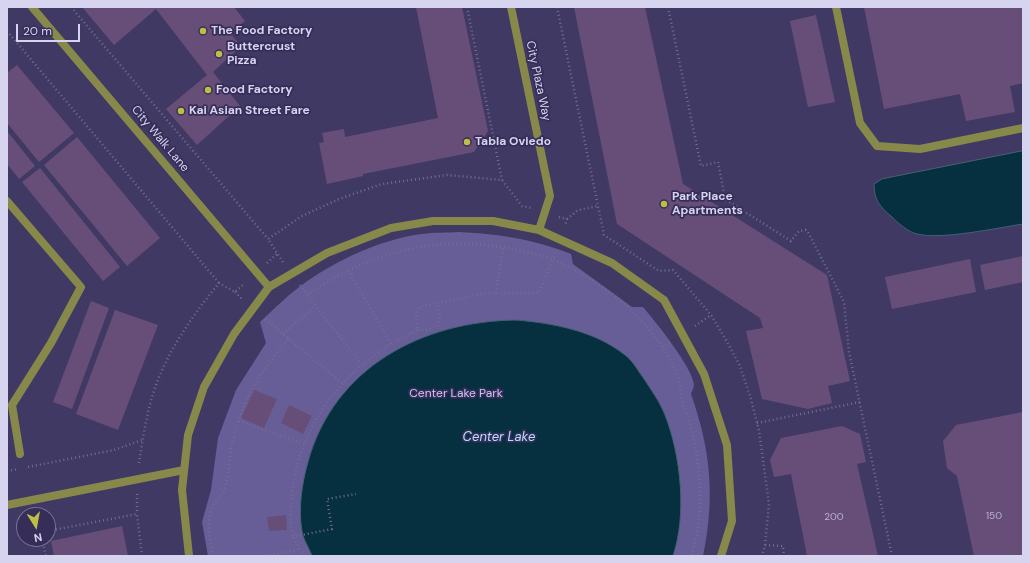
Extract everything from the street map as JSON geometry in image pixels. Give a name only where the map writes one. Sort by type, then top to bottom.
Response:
[{"type":"street","name":"City Walk Lane","points":[[32,7],[269,287]]},
{"type":"street","name":"City Plaza Way","points":[[511,7],[550,196],[540,230]]},
{"type":"street","points":[[836,7],[860,123],[877,146],[920,149],[1023,128]]},
{"type":"street","points":[[7,201],[81,287],[51,343],[10,402],[20,454]]},
{"type":"street","points":[[189,556],[182,490],[188,435],[204,387],[234,334],[269,287],[327,253],[391,228],[433,221],[485,221],[540,230],[612,263],[664,300],[704,374],[726,444],[732,521],[721,556]]},
{"type":"street","points":[[7,505],[184,470]]},
{"type":"path","points":[[7,30],[219,283],[235,292],[277,254],[268,239],[71,7]]},
{"type":"path","points":[[467,7],[502,180],[522,206]]},
{"type":"path","points":[[557,7],[604,235],[659,272],[673,270],[711,315],[740,366],[758,422],[769,504],[765,545],[762,556]]},
{"type":"path","points":[[668,7],[701,166],[718,162],[724,193],[723,198],[791,241],[799,231],[806,230],[844,302],[849,352],[892,556]]},
{"type":"path","points":[[268,239],[302,216],[339,199],[382,184],[447,175],[502,180]]},
{"type":"path","points":[[567,219],[578,210],[598,206]]},
{"type":"path","points":[[361,364],[307,295],[348,270],[379,257],[401,250],[432,245],[468,244],[503,247],[553,259],[598,284],[633,311],[659,343],[678,378],[682,401],[691,425],[699,476],[698,525],[691,556]]},
{"type":"path","points":[[496,293],[503,247]]},
{"type":"path","points":[[418,330],[415,317],[416,312],[420,307],[437,302],[486,293],[539,293],[553,259]]},
{"type":"path","points":[[348,270],[391,344]]},
{"type":"path","points":[[142,556],[137,514],[138,479],[142,440],[156,385],[184,329],[219,283]]},
{"type":"path","points":[[305,556],[292,537],[290,511],[293,482],[304,444],[325,404],[342,383],[361,364],[391,344],[418,330],[428,330],[437,326],[440,319],[437,302]]},
{"type":"path","points":[[315,306],[283,334],[342,383]]},
{"type":"path","points":[[213,556],[207,525],[214,504],[224,491],[232,444],[247,396],[275,354],[289,339]]},
{"type":"path","points":[[758,422],[860,402]]},
{"type":"path","points":[[239,421],[304,444]]},
{"type":"path","points":[[7,471],[114,450],[142,440]]},
{"type":"path","points":[[292,537],[332,529],[327,499],[356,494]]},
{"type":"path","points":[[56,529],[137,514]]},
{"type":"path","points":[[765,545],[783,546],[784,556]]},
{"type":"path","points":[[266,556],[300,549]]},
{"type":"green space","name":"Center Lake Park","points":[[459,232],[516,238],[571,254],[573,264],[632,307],[643,307],[664,333],[681,357],[692,377],[694,385],[691,394],[698,415],[707,455],[710,494],[707,534],[703,556],[208,556],[202,522],[211,490],[218,438],[236,390],[266,343],[260,322],[288,296],[306,282],[361,251],[392,240],[427,233]]},
{"type":"water","points":[[1023,151],[1023,224],[954,235],[940,236],[917,234],[903,227],[888,213],[878,203],[875,194],[874,184],[882,179]]},
{"type":"water","name":"Center Lake","points":[[516,320],[559,326],[587,334],[601,340],[628,357],[658,400],[671,431],[680,486],[680,522],[673,556],[312,556],[302,531],[300,514],[302,487],[308,462],[321,429],[338,400],[361,376],[387,356],[416,340],[448,329],[481,322]]},
{"type":"building","name":"Food Factory","points":[[82,7],[234,7],[245,21],[230,33],[241,46],[213,72],[240,106],[197,145],[166,109],[207,75],[156,9],[114,45]]},
{"type":"building","points":[[416,7],[462,7],[488,131],[474,152],[363,174],[363,176],[327,184],[319,143],[324,142],[322,133],[344,129],[345,137],[438,118]]},
{"type":"building","name":"Park Place Apartments","points":[[574,7],[645,7],[683,184],[827,275],[850,381],[828,386],[832,403],[808,409],[762,399],[746,331],[763,328],[760,318],[617,224]]},
{"type":"building","points":[[864,7],[1023,7],[1023,83],[1010,86],[1015,112],[966,121],[960,94],[884,109]]},
{"type":"building","points":[[816,15],[835,102],[808,107],[790,21]]},
{"type":"building","points":[[17,65],[74,133],[39,162],[7,123],[7,73]]},
{"type":"building","points":[[7,131],[35,166],[19,179],[7,164]]},
{"type":"building","points":[[77,137],[160,238],[127,266],[44,165]]},
{"type":"building","points":[[40,168],[120,267],[103,281],[22,182]]},
{"type":"building","points":[[1023,256],[1023,282],[985,290],[980,265]]},
{"type":"building","points":[[970,259],[976,292],[892,309],[885,277]]},
{"type":"building","points":[[91,301],[109,308],[72,409],[53,402]]},
{"type":"building","points":[[115,310],[158,325],[118,430],[76,414]]},
{"type":"building","points":[[254,390],[277,399],[264,428],[241,418]]},
{"type":"building","points":[[289,405],[312,416],[303,434],[281,423]]},
{"type":"building","points":[[1023,412],[1023,556],[974,556],[957,476],[947,468],[943,441],[956,425]]},
{"type":"building","points":[[842,426],[860,434],[866,462],[857,464],[878,556],[807,556],[791,474],[774,477],[770,460],[781,438]]},
{"type":"building","points":[[286,515],[287,530],[269,531],[267,517]]},
{"type":"building","points":[[122,526],[128,556],[54,556],[52,547],[56,547],[56,540]]},
{"type":"place","name":"The Food Factory","points":[[203,31]]},
{"type":"place","name":"Buttercrust Pizza","points":[[219,54]]},
{"type":"place","name":"Food Factory","points":[[208,90]]},
{"type":"place","name":"Kai Asian Street Fare","points":[[181,111]]},
{"type":"place","name":"Tabla Oviedo","points":[[467,142]]},
{"type":"place","name":"Park Place Apartments","points":[[664,204]]}]
